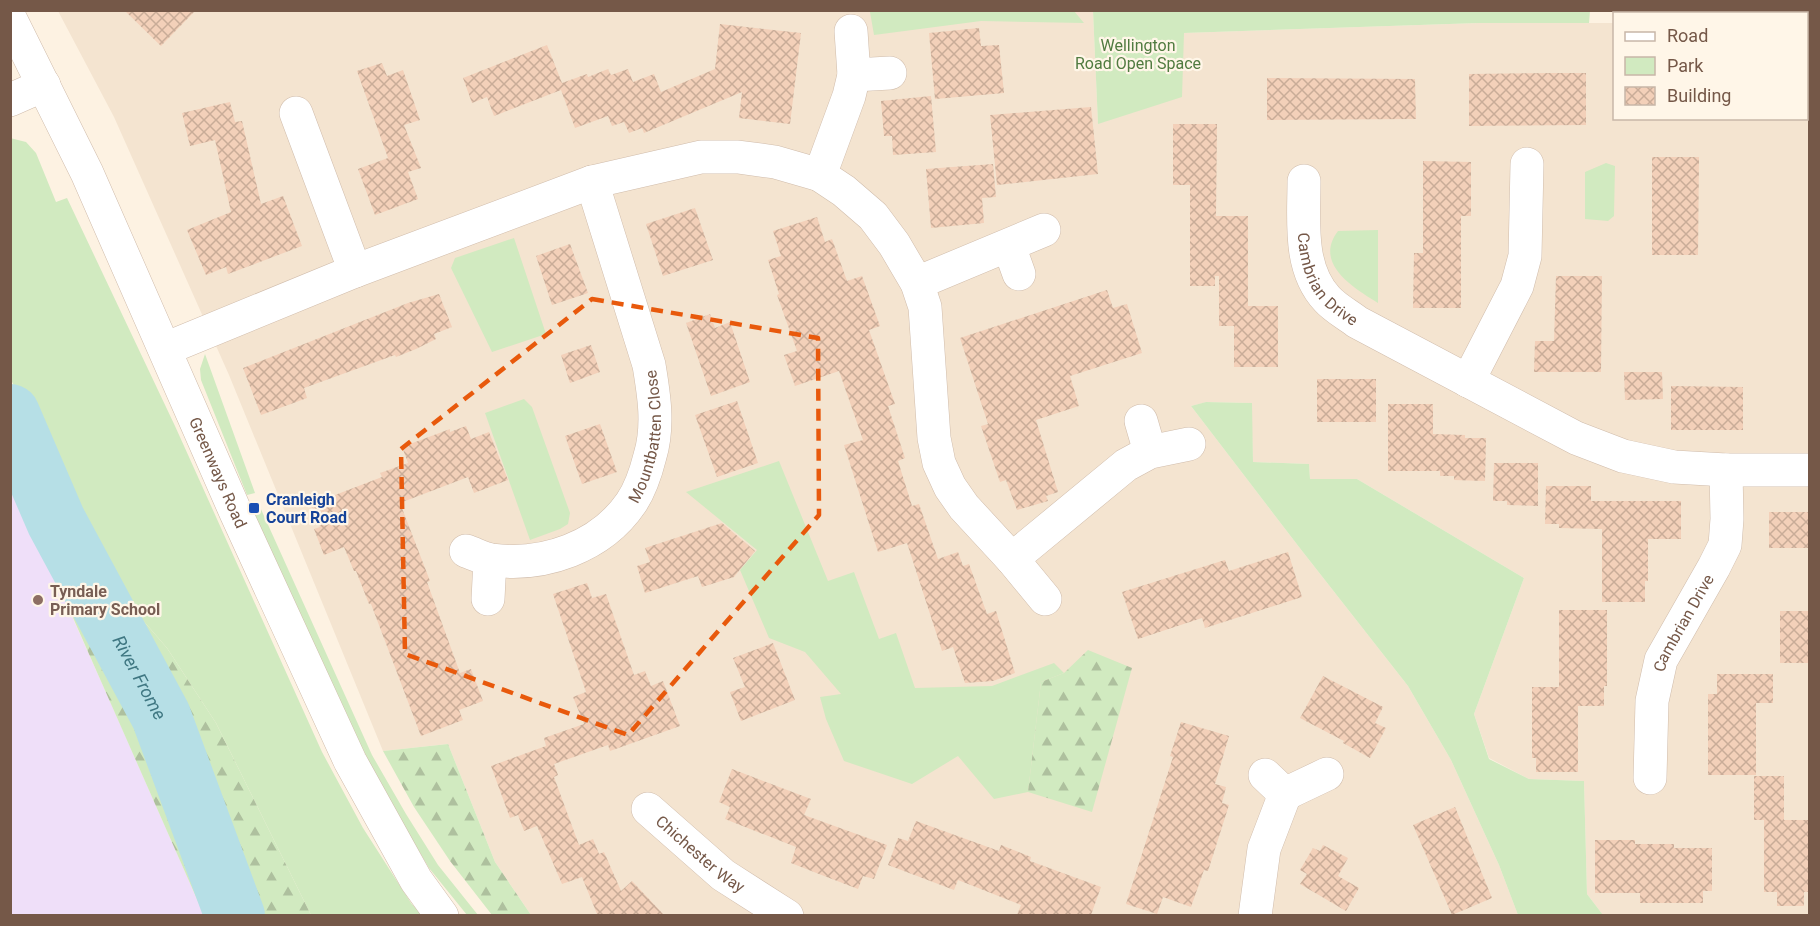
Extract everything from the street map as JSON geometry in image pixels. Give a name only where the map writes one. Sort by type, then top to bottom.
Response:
[{"type":"street","name":"Greenways Road","points":[[10,18],[87,173],[236,513],[350,761],[416,880],[442,915]]},
{"type":"street","points":[[820,175],[849,96],[854,75],[851,31]]},
{"type":"street","points":[[854,75],[890,73]]},
{"type":"street","points":[[10,100],[44,86]]},
{"type":"street","points":[[296,113],[355,271]]},
{"type":"street","points":[[165,349],[355,271],[592,182],[701,157],[738,157],[775,162],[820,175],[844,191],[873,216],[894,244],[917,283],[925,307],[933,428],[939,463],[950,487],[964,507],[1045,599]]},
{"type":"street","points":[[1468,381],[1517,286],[1525,256],[1527,164]]},
{"type":"street","name":"Cambrian Drive","points":[[1304,181],[1304,241],[1311,271],[1327,299],[1357,322],[1576,438],[1623,456],[1674,467],[1726,470],[1809,470]]},
{"type":"street","name":"Mountbatten Close","points":[[488,599],[478,556],[523,561],[556,556],[589,543],[613,523],[631,503],[651,455],[655,428],[654,393],[649,365],[592,182]]},
{"type":"street","points":[[917,283],[1014,260],[1044,231]]},
{"type":"street","points":[[1141,421],[1150,452]]},
{"type":"street","points":[[1012,559],[1125,465],[1150,452],[1189,444]]},
{"type":"street","name":"Cambrian Drive","points":[[1650,778],[1652,701],[1661,660],[1725,545],[1726,470]]},
{"type":"street","points":[[1255,915],[1275,785],[1327,774]]},
{"type":"street","name":"Chichester Way","points":[[648,809],[723,875],[787,915]]},
{"type":"highlighted area","points":[[592,299],[818,338],[819,515],[628,735],[405,654],[401,449]]},
{"type":"shaded area","points":[[58,11],[1093,11],[1098,123],[1184,33],[1479,23],[1613,23],[1613,120],[1808,120],[1809,25],[1809,915],[1603,915],[1587,894],[1584,781],[1529,779],[1489,758],[1474,714],[1524,578],[1357,479],[1310,479],[1309,464],[1253,462],[1251,403],[1207,402],[1191,406],[1408,686],[1451,760],[1499,865],[1518,915],[531,915],[495,862],[448,744],[383,751],[229,375],[114,117]]},
{"type":"shaded area","name":"Tyndale Primary School","points":[[10,477],[120,724],[204,915],[11,915]]},
{"type":"green space","name":"Wellington Road Open Space","points":[[1093,10],[1590,11],[1589,23],[1479,23],[1184,33],[1182,97],[1098,124]]},
{"type":"green space","points":[[855,11],[1074,11],[1084,23],[981,21],[874,35],[870,12]]},
{"type":"green space","points":[[10,138],[26,142],[36,153],[56,202],[67,198],[175,426],[322,752],[363,828],[411,903],[422,915],[311,915],[216,723],[167,648],[88,557],[11,380]]},
{"type":"green space","points":[[1606,163],[1615,166],[1614,216],[1608,221],[1585,219],[1585,172]]},
{"type":"green space","points":[[1378,230],[1378,303],[1340,274],[1330,254],[1338,231]]},
{"type":"green space","points":[[514,238],[546,334],[492,352],[451,268],[455,258]]},
{"type":"green space","points":[[205,354],[255,493],[247,495],[201,380],[200,369]]},
{"type":"green space","points":[[10,380],[22,401],[88,557],[167,648],[216,723],[311,915],[204,915],[11,477]]},
{"type":"green space","points":[[524,399],[532,407],[570,513],[568,524],[530,540],[485,413]]},
{"type":"green space","points":[[1206,402],[1252,403],[1253,462],[1309,464],[1310,479],[1357,479],[1524,578],[1474,714],[1489,759],[1529,779],[1584,781],[1587,894],[1603,915],[1518,915],[1499,865],[1451,760],[1408,686],[1191,406]]},
{"type":"green space","points":[[779,461],[828,581],[854,572],[879,639],[896,633],[915,688],[992,686],[1054,663],[1064,673],[1041,682],[1028,792],[994,799],[958,756],[912,784],[844,761],[826,719],[820,697],[841,694],[805,652],[769,638],[740,570],[757,550],[686,492]]},
{"type":"green space","points":[[260,507],[372,755],[438,865],[478,915],[467,915],[429,868],[363,757],[251,508]]},
{"type":"green space","points":[[1088,650],[1132,668],[1092,812],[1028,792],[1041,682],[1064,673]]},
{"type":"green space","points":[[448,744],[495,862],[531,915],[492,915],[450,861],[414,807],[383,751]]},
{"type":"building","points":[[124,10],[196,10],[161,46]]},
{"type":"building","points":[[720,24],[801,33],[790,124],[739,118],[742,92],[644,133],[642,128],[629,133],[624,122],[612,126],[608,116],[575,128],[561,90],[494,116],[487,97],[472,103],[463,78],[547,45],[562,83],[587,74],[588,77],[608,69],[611,75],[628,69],[633,82],[654,74],[661,92],[715,69]]},
{"type":"building","points":[[979,28],[981,46],[999,45],[1004,93],[935,99],[929,33]]},
{"type":"building","points":[[382,63],[387,76],[403,70],[420,120],[404,125],[421,168],[408,172],[418,199],[375,215],[358,169],[388,158],[357,71]]},
{"type":"building","points":[[1586,73],[1586,125],[1469,126],[1469,74]]},
{"type":"building","points":[[1267,78],[1415,79],[1416,119],[1267,120]]},
{"type":"building","points":[[931,96],[936,152],[893,155],[892,136],[884,136],[881,101]]},
{"type":"building","points":[[230,102],[235,122],[242,121],[261,204],[283,196],[302,246],[228,274],[226,267],[206,275],[187,230],[231,212],[215,140],[190,146],[182,113]]},
{"type":"building","points":[[1091,107],[1098,174],[997,185],[990,115]]},
{"type":"building","points":[[1173,124],[1217,124],[1216,216],[1248,216],[1248,306],[1278,306],[1278,367],[1234,367],[1234,326],[1219,326],[1219,276],[1215,276],[1215,286],[1190,286],[1190,185],[1173,185]]},
{"type":"building","points":[[1652,157],[1699,157],[1698,255],[1652,255]]},
{"type":"building","points":[[1423,161],[1471,162],[1471,216],[1461,216],[1461,308],[1413,308],[1414,253],[1423,253]]},
{"type":"building","points":[[993,164],[996,197],[982,198],[984,223],[931,228],[926,169]]},
{"type":"building","points":[[695,208],[713,260],[663,276],[646,224]]},
{"type":"building","points":[[817,217],[825,242],[832,239],[847,281],[862,276],[880,326],[869,330],[895,404],[888,406],[905,458],[898,461],[912,506],[919,504],[938,559],[958,552],[963,566],[969,564],[987,614],[996,611],[1015,673],[993,681],[965,683],[953,647],[942,651],[907,543],[878,552],[844,445],[863,440],[839,371],[795,386],[784,355],[797,351],[777,295],[779,294],[768,260],[781,256],[773,231]]},
{"type":"building","points":[[570,244],[588,293],[552,305],[536,256]]},
{"type":"building","points":[[1556,276],[1602,276],[1601,372],[1534,372],[1535,341],[1554,341]]},
{"type":"building","points":[[1107,290],[1113,308],[1127,304],[1142,353],[1070,376],[1079,406],[1036,420],[1058,492],[1046,496],[1048,501],[1017,510],[1006,480],[1000,482],[981,426],[988,424],[960,338]]},
{"type":"building","points":[[439,294],[452,327],[434,334],[436,339],[396,357],[395,355],[304,388],[307,398],[261,415],[243,368],[408,303]]},
{"type":"building","points":[[710,314],[715,328],[730,322],[750,382],[711,396],[686,323]]},
{"type":"building","points":[[591,345],[600,372],[570,383],[561,355]]},
{"type":"building","points":[[1624,372],[1662,372],[1663,399],[1625,400]]},
{"type":"building","points":[[1317,379],[1376,379],[1376,422],[1317,422]]},
{"type":"building","points":[[1671,386],[1743,387],[1743,430],[1671,430]]},
{"type":"building","points":[[737,401],[758,463],[717,477],[695,415]]},
{"type":"building","points":[[1388,404],[1433,404],[1433,434],[1486,438],[1485,481],[1454,480],[1454,476],[1440,476],[1440,471],[1388,471]]},
{"type":"building","points":[[600,424],[617,472],[582,484],[565,436]]},
{"type":"building","points":[[466,426],[471,439],[489,432],[508,480],[474,493],[468,477],[400,503],[430,581],[427,582],[460,673],[471,669],[483,701],[459,710],[463,720],[421,736],[371,604],[369,604],[356,571],[344,547],[324,555],[314,529],[320,527],[312,507],[323,503],[322,500],[382,477],[380,473],[408,463],[402,447],[450,429],[450,432]]},
{"type":"building","points":[[1494,463],[1538,463],[1538,506],[1507,505],[1507,501],[1493,501]]},
{"type":"building","points":[[1546,486],[1591,486],[1591,501],[1681,501],[1681,539],[1648,539],[1648,581],[1645,581],[1645,602],[1602,602],[1602,529],[1559,528],[1559,524],[1545,524]]},
{"type":"building","points":[[1769,512],[1809,512],[1809,548],[1769,548]]},
{"type":"building","points":[[722,523],[755,551],[734,577],[702,587],[698,576],[645,593],[637,566],[650,562],[645,548]]},
{"type":"building","points":[[1288,552],[1302,597],[1205,628],[1202,618],[1138,639],[1122,592],[1225,560],[1229,571]]},
{"type":"building","points":[[587,583],[592,598],[606,594],[634,675],[645,671],[651,686],[663,681],[680,726],[610,751],[608,745],[554,764],[558,775],[554,777],[579,845],[593,839],[599,854],[604,852],[621,891],[632,881],[664,915],[596,915],[582,877],[562,884],[537,826],[524,831],[518,815],[510,818],[491,766],[546,746],[544,738],[584,724],[573,697],[586,692],[553,594]]},
{"type":"building","points":[[1559,610],[1607,610],[1607,686],[1604,686],[1604,706],[1578,706],[1578,772],[1536,772],[1536,758],[1532,758],[1532,687],[1559,687]]},
{"type":"building","points":[[1780,611],[1809,611],[1809,663],[1780,663]]},
{"type":"building","points":[[773,643],[795,700],[741,721],[730,692],[745,687],[733,658]]},
{"type":"building","points":[[1717,674],[1773,674],[1773,703],[1756,703],[1756,775],[1708,775],[1708,694],[1717,694]]},
{"type":"building","points":[[1323,676],[1383,707],[1375,723],[1386,728],[1370,758],[1343,743],[1344,741],[1300,718]]},
{"type":"building","points":[[1181,722],[1229,736],[1215,784],[1226,787],[1222,803],[1229,805],[1208,871],[1204,870],[1191,907],[1163,897],[1157,914],[1126,904],[1173,757],[1170,756]]},
{"type":"building","points":[[732,769],[811,799],[804,815],[887,845],[874,879],[863,876],[858,889],[791,863],[796,847],[725,819],[730,807],[719,802]]},
{"type":"building","points":[[1754,776],[1784,776],[1784,820],[1808,820],[1808,892],[1804,892],[1804,906],[1777,906],[1777,892],[1764,892],[1764,820],[1754,820]]},
{"type":"building","points":[[1455,807],[1492,898],[1452,915],[1413,825]]},
{"type":"building","points":[[916,821],[999,851],[1001,845],[1031,857],[1030,861],[1101,887],[1091,915],[1017,915],[1021,905],[958,880],[954,890],[888,865],[898,838],[908,841]]},
{"type":"building","points":[[1595,840],[1635,840],[1635,844],[1674,844],[1674,848],[1712,848],[1712,891],[1703,891],[1703,903],[1640,903],[1640,893],[1595,893]]},
{"type":"building","points":[[1323,845],[1348,858],[1338,876],[1359,888],[1346,911],[1300,884],[1307,874],[1300,870],[1313,848],[1320,851]]},
{"type":"waterway","name":"River Frome","points":[[10,414],[56,521],[161,716],[235,916]]},
{"type":"place","name":"Cranleigh Court Road","points":[[254,508]]},
{"type":"place","name":"Tyndale Primary School","points":[[38,600]]}]
